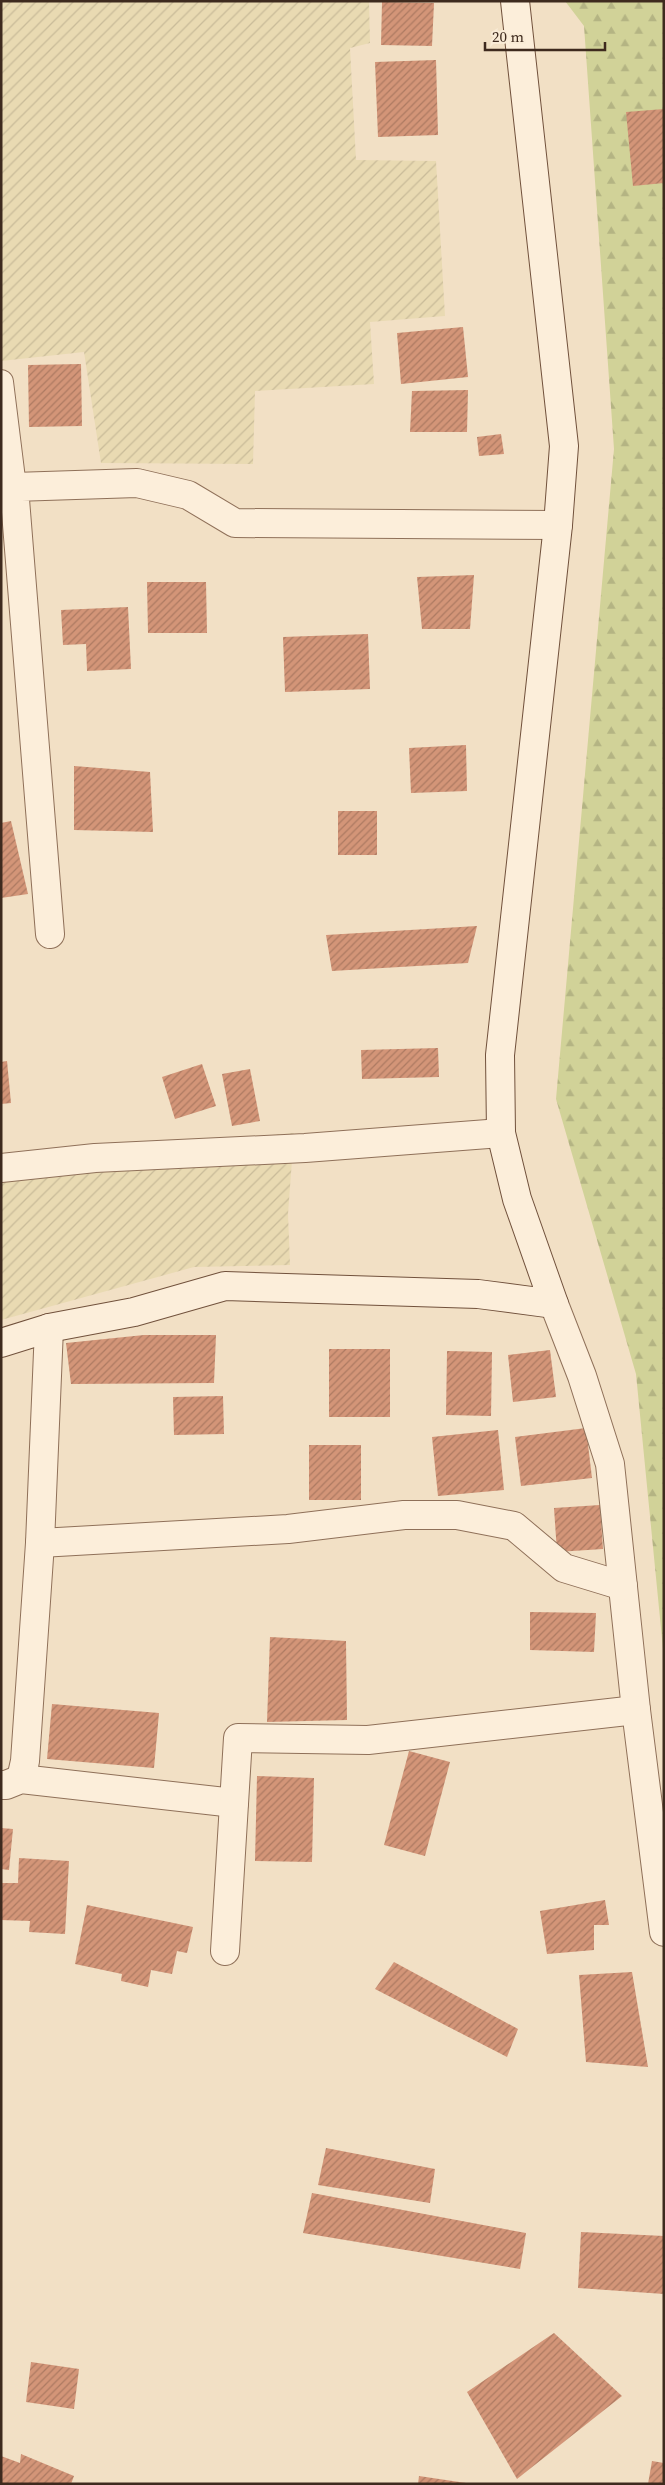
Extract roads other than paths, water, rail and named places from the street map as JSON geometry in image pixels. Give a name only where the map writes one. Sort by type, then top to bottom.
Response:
[{"type":"street","points":[[515,1],[564,446],[558,525],[500,1055],[501,1133],[517,1199],[582,1376],[610,1464],[636,1710],[664,1932]]},
{"type":"street","points":[[50,934],[14,487],[137,483],[188,495],[234,523],[558,525]]},
{"type":"street","points":[[1,1168],[96,1158],[305,1148],[501,1133]]},
{"type":"street","points":[[1,1343],[49,1328],[134,1312],[225,1286],[478,1294],[554,1304]]},
{"type":"street","points":[[49,1328],[40,1543],[25,1761],[11,1782],[234,1803]]},
{"type":"street","points":[[40,1543],[288,1529],[404,1515],[457,1515],[514,1526],[564,1568],[623,1586]]},
{"type":"street","points":[[225,1951],[238,1738],[368,1740],[636,1710]]},
{"type":"lane","points":[[1,382],[14,487]]}]
